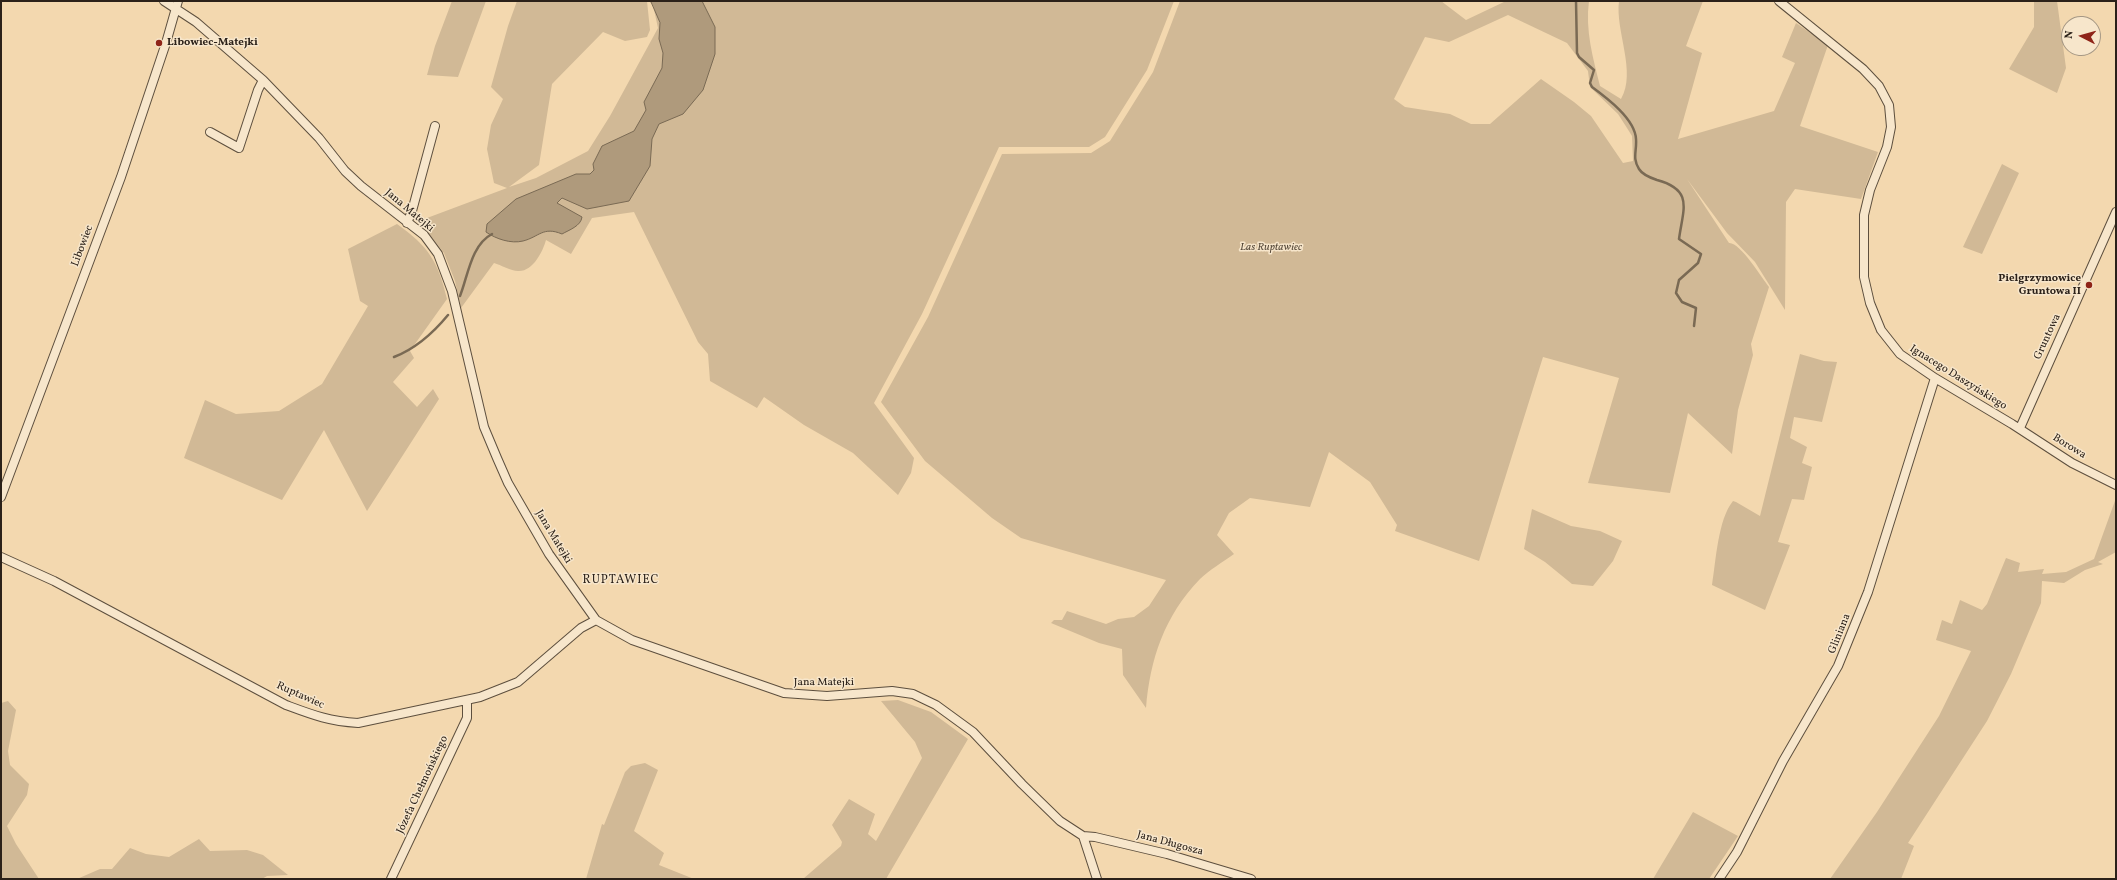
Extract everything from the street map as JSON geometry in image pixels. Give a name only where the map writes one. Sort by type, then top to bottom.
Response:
[{"type":"street","name":"Jana Matejki","points":[[164,1],[175,10],[196,22],[263,80],[318,138],[346,171],[407,223],[424,235],[442,262],[452,290],[484,427],[508,483],[549,554],[596,620],[632,640],[784,693],[827,696],[892,691],[913,694],[936,705],[973,732],[1022,784],[1060,820],[1083,836]]},
{"type":"street","name":"Libowiec","points":[[1,497],[121,177],[166,43],[178,1]]},
{"type":"street","name":"Ignacego Daszyńskiego","points":[[1780,1],[1863,69],[1879,86],[1889,105],[1891,127],[1887,147],[1870,190],[1864,215],[1864,277],[1870,303],[1881,330],[1900,354],[1935,378],[2012,424]]},
{"type":"street","points":[[210,132],[239,148],[258,90],[263,80]]},
{"type":"street","points":[[407,223],[412,211],[435,126]]},
{"type":"street","name":"Gruntowa","points":[[2020,428],[2116,212]]},
{"type":"street","name":"Gliniana","points":[[1719,879],[1737,852],[1786,755],[1838,666],[1868,592],[1935,378]]},
{"type":"street","name":"Borowa","points":[[2012,424],[2072,463],[2116,485]]},
{"type":"street","name":"Ruptawiec","points":[[1,557],[54,581],[286,705],[326,720],[358,723],[480,697],[518,682],[581,628],[596,620]]},
{"type":"street","name":"Józefa Chełmońskiego","points":[[391,879],[467,718],[467,700]]},
{"type":"street","points":[[1083,836],[1097,879]]},
{"type":"street","name":"Jana Długosza","points":[[1083,836],[1095,837],[1167,854],[1251,879]]},
{"type":"green space","points":[[452,1],[486,1],[458,77],[427,75],[435,46]]},
{"type":"green space","points":[[517,1],[647,1],[650,30],[647,37],[625,41],[603,32],[552,84],[539,165],[509,187],[536,178],[588,151],[610,116],[658,28],[653,5],[649,1],[1174,1],[1147,70],[1105,137],[1089,147],[999,147],[922,314],[874,403],[914,458],[911,473],[898,495],[853,453],[804,425],[764,397],[757,408],[710,381],[708,354],[698,342],[634,212],[592,218],[571,254],[546,240],[540,255],[533,265],[528,268],[518,271],[494,263],[461,308],[455,281],[444,253],[419,221],[507,188],[494,183],[487,149],[491,125],[503,99],[491,87],[508,26]]},
{"type":"green space","name":"Las Ruptawiec","points":[[1180,1],[1441,1],[1466,20],[1506,1],[1589,1],[1589,33],[1592,54],[1600,86],[1621,99],[1627,77],[1620,25],[1619,1],[1703,1],[1686,46],[1702,53],[1678,139],[1774,111],[1795,63],[1782,57],[1796,23],[1828,45],[1800,126],[1878,152],[1861,199],[1795,189],[1786,202],[1785,310],[1755,262],[1727,233],[1687,179],[1729,243],[1734,244],[1745,254],[1769,287],[1751,344],[1753,355],[1738,410],[1732,454],[1688,413],[1670,493],[1588,483],[1619,378],[1543,357],[1479,561],[1395,531],[1397,525],[1370,482],[1329,452],[1310,507],[1250,498],[1229,513],[1217,535],[1234,554],[1200,579],[1177,608],[1168,623],[1155,656],[1146,708],[1123,675],[1122,649],[1099,643],[1051,623],[1054,620],[1062,620],[1067,611],[1106,624],[1118,619],[1134,617],[1149,606],[1166,580],[1021,538],[992,518],[925,461],[881,402],[928,317],[1002,154],[1091,153],[1110,141],[1153,72]],"holes":[[[1508,15],[1567,43],[1588,71],[1590,87],[1618,114],[1632,136],[1633,161],[1623,163],[1591,116],[1541,79],[1490,124],[1471,124],[1450,114],[1405,107],[1394,99],[1425,37],[1449,42]]]},
{"type":"green space","points":[[2034,1],[2057,1],[2061,31],[2061,56],[2064,56],[2066,68],[2057,93],[2009,69],[2034,27]]},
{"type":"green space","points":[[2002,164],[2019,173],[1982,254],[1963,247]]},
{"type":"green space","points":[[397,224],[417,240],[431,256],[440,274],[447,299],[410,351],[414,358],[393,382],[417,407],[433,389],[439,399],[367,511],[324,430],[282,500],[184,458],[205,400],[236,414],[279,411],[322,384],[368,306],[360,301],[348,249]]},
{"type":"green space","points":[[1800,354],[1824,361],[1837,362],[1822,422],[1794,417],[1790,438],[1807,447],[1802,463],[1812,467],[1804,500],[1792,499],[1778,542],[1790,545],[1765,610],[1712,585],[1716,553],[1724,518],[1733,501],[1760,516]]},
{"type":"green space","points":[[2116,498],[2116,552],[2098,562],[2103,564],[2085,570],[2064,583],[2042,581],[2041,603],[2011,674],[1987,721],[1908,843],[1914,846],[1901,879],[1830,879],[1877,812],[1939,716],[1971,651],[1936,640],[1942,620],[1952,624],[1960,600],[1982,610],[1987,604],[2006,558],[2020,563],[2018,572],[2044,569],[2042,574],[2066,572],[2094,559]]},
{"type":"green space","points":[[1532,509],[1571,526],[1600,531],[1622,541],[1613,561],[1593,586],[1572,584],[1545,562],[1524,549]]},
{"type":"green space","points":[[898,700],[931,712],[968,739],[886,879],[803,879],[841,846],[842,842],[832,825],[849,799],[875,814],[868,834],[876,841],[922,758],[915,742],[881,701]]},
{"type":"green space","points":[[8,701],[16,710],[8,751],[10,765],[29,784],[27,795],[7,826],[16,844],[39,879],[1,879],[1,703]]},
{"type":"green space","points":[[645,763],[658,770],[634,831],[664,853],[659,865],[694,879],[586,879],[602,824],[604,825],[625,772],[631,766]]},
{"type":"green space","points":[[1693,812],[1738,836],[1709,879],[1653,879]]},
{"type":"green space","points":[[199,839],[210,851],[247,850],[263,855],[288,875],[267,876],[262,879],[77,879],[100,869],[112,869],[130,848],[146,854],[169,857]]},
{"type":"shaded area","points":[[651,1],[702,1],[715,27],[715,54],[703,90],[683,114],[659,124],[652,139],[650,166],[629,201],[587,209],[562,198],[557,203],[582,217],[577,225],[562,234],[550,231],[541,233],[523,241],[514,242],[499,239],[486,232],[487,224],[516,199],[576,174],[590,174],[594,170],[593,164],[602,146],[634,131],[646,110],[644,102],[662,68],[663,53],[659,39],[660,23]]},
{"type":"waterway","points":[[1576,1],[1577,53],[1579,57],[1594,70],[1590,83],[1592,87],[1619,110],[1631,124],[1636,139],[1635,154],[1640,171],[1649,177],[1669,184],[1677,189],[1681,195],[1684,210],[1679,239],[1701,254],[1698,263],[1679,280],[1676,293],[1682,302],[1696,308],[1694,326]]},
{"type":"waterway","points":[[460,296],[475,253],[485,239],[492,234]]},
{"type":"waterway","points":[[394,357],[402,354],[424,339],[437,328],[448,315]]},
{"type":"place","name":"Libowiec-Matejki","points":[[159,43]]},
{"type":"place","name":"Pielgrzymowice Gruntowa II","points":[[2089,285]]},
{"type":"district","name":"RUPTAWIEC","points":[[621,581]]}]
